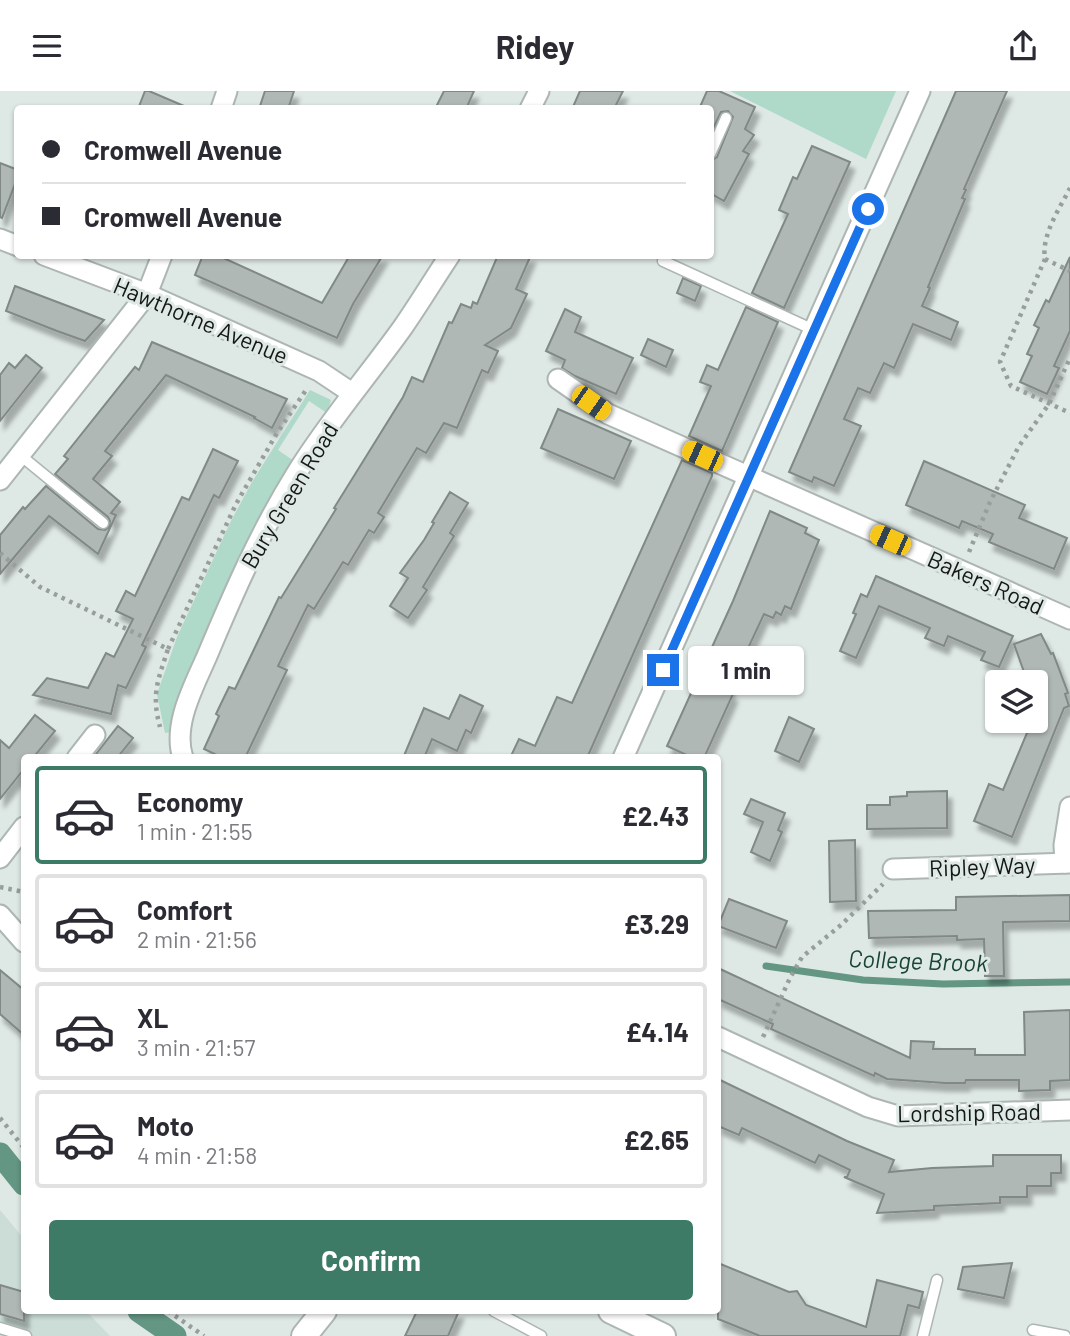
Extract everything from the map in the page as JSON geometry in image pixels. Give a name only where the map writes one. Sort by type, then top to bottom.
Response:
[{"type":"street","points":[[626,754],[920,91]]},
{"type":"street","name":"Hawthorne Avenue","points":[[55,259],[147,294],[319,371],[352,394]]},
{"type":"street","points":[[0,479],[147,294],[160,259]]},
{"type":"street","name":"Bury Green Road","points":[[182,754],[180,732],[186,708],[239,580],[295,476],[403,327],[447,259]]},
{"type":"street","name":"Bakers Road","points":[[558,379],[608,414],[1070,619]]},
{"type":"street","points":[[79,754],[95,735]]},
{"type":"street","points":[[1068,863],[1064,845],[1070,807]]},
{"type":"street","points":[[0,858],[21,831]]},
{"type":"street","name":"Ripley Way","points":[[893,869],[1068,863]]},
{"type":"street","points":[[0,915],[21,940]]},
{"type":"street","name":"Lordship Road","points":[[721,1038],[868,1107],[898,1116],[1070,1110]]},
{"type":"street","points":[[304,1336],[322,1314]]},
{"type":"street","points":[[617,1314],[663,1336]]},
{"type":"lane","points":[[714,145],[726,118]]},
{"type":"lane","points":[[664,259],[814,330]]},
{"type":"lane","points":[[20,455],[103,523]]},
{"type":"lane","points":[[923,1336],[937,1280]]},
{"type":"lane","points":[[500,1314],[541,1336]]},
{"type":"lane","points":[[0,1328],[26,1336]]},
{"type":"lane","points":[[1033,1330],[1065,1336]]},
{"type":"path","points":[[1070,188],[1050,227],[1045,259],[1000,362],[1011,386],[1070,413]]},
{"type":"path","points":[[1045,259],[1070,271]]},
{"type":"path","points":[[961,572],[1007,468],[1049,404],[1070,358]]},
{"type":"path","points":[[182,754],[166,751],[154,703],[156,687],[169,649],[236,504],[277,433],[319,371]]},
{"type":"path","points":[[0,553],[40,587],[169,649]]},
{"type":"path","points":[[755,1055],[802,957],[879,890],[893,869]]},
{"type":"path","points":[[0,887],[21,891]]},
{"type":"path","points":[[0,1118],[21,1144]]},
{"type":"path","points":[[172,1314],[204,1336]]},
{"type":"shaded area","points":[[0,1210],[21,1235],[21,1314],[89,1314],[110,1336],[0,1336]]},
{"type":"green space","points":[[730,91],[896,91],[866,159]]},
{"type":"green space","points":[[310,390],[331,400],[327,413],[309,401],[278,450],[294,461],[234,568],[186,678],[173,715],[171,732],[165,733],[157,694],[177,637],[252,482]]},
{"type":"building","points":[[145,91],[149,91],[182,105],[140,105]]},
{"type":"building","points":[[265,91],[294,91],[289,105],[260,105]]},
{"type":"building","points":[[444,91],[474,91],[468,105],[437,105]]},
{"type":"building","points":[[580,91],[623,91],[616,105],[574,105]]},
{"type":"building","points":[[707,91],[719,91],[755,107],[745,129],[754,135],[743,151],[749,154],[724,201],[714,195],[714,159],[733,117],[728,111],[721,112],[714,127],[714,105],[701,105]]},
{"type":"building","points":[[956,91],[1007,91],[964,189],[966,190],[962,198],[965,199],[922,306],[958,322],[951,340],[913,324],[894,368],[884,363],[870,393],[858,388],[844,419],[861,426],[834,486],[814,477],[812,482],[789,472]]},
{"type":"building","points":[[812,146],[850,162],[784,308],[752,293],[788,214],[779,210],[793,177],[797,179]]},
{"type":"building","points":[[0,163],[14,168],[14,186],[2,218]]},
{"type":"building","points":[[1070,257],[1070,331],[1054,366],[1059,368],[1047,394],[1020,382],[1032,356],[1027,354],[1039,328],[1034,325],[1046,300],[1049,302]]},
{"type":"building","points":[[201,259],[226,259],[322,303],[348,259],[381,259],[353,304],[337,338],[195,275]]},
{"type":"building","points":[[496,259],[529,259],[516,289],[527,294],[511,328],[485,345],[498,351],[488,373],[482,370],[457,428],[444,423],[426,453],[417,448],[378,513],[384,517],[374,533],[369,530],[348,565],[343,562],[314,609],[308,605],[278,666],[287,670],[247,754],[215,754],[204,749],[229,687],[235,689],[279,597],[281,598],[336,509],[334,508],[403,397],[412,377],[423,382],[449,322],[452,323],[461,304],[471,308],[473,302],[477,304]]},
{"type":"building","points":[[683,278],[701,286],[695,301],[677,293]]},
{"type":"building","points":[[15,286],[104,320],[85,341],[57,331],[6,311]]},
{"type":"building","points":[[746,307],[778,322],[722,451],[689,436],[711,386],[700,382],[707,365],[718,370]]},
{"type":"building","points":[[565,309],[581,317],[575,332],[633,358],[616,394],[575,376],[562,368],[565,360],[546,351]]},
{"type":"building","points":[[648,339],[673,350],[666,367],[641,355]]},
{"type":"building","points":[[152,342],[287,399],[272,428],[255,417],[166,375],[105,451],[112,456],[93,479],[120,502],[111,513],[116,515],[98,554],[49,516],[0,574],[0,535],[23,507],[25,509],[46,486],[98,529],[105,530],[109,527],[108,517],[55,474],[68,459],[64,456],[135,367],[139,370]]},
{"type":"building","points":[[26,355],[42,368],[0,421],[0,375],[9,363],[15,368]]},
{"type":"building","points":[[558,409],[631,441],[614,479],[541,448]]},
{"type":"building","points":[[213,449],[238,461],[219,498],[214,495],[142,645],[146,647],[126,688],[118,685],[111,714],[33,695],[47,678],[88,688],[106,653],[114,657],[133,619],[116,611],[126,591],[135,596],[182,497],[189,500]]},
{"type":"building","points":[[682,460],[712,473],[589,754],[512,754],[519,739],[535,746],[557,697],[572,703]]},
{"type":"building","points":[[924,461],[1025,505],[1019,518],[1067,538],[1054,569],[989,542],[993,534],[962,521],[959,528],[906,505]]},
{"type":"building","points":[[450,492],[468,503],[450,533],[454,536],[423,587],[427,590],[408,618],[390,606],[408,578],[400,573],[424,540]]},
{"type":"building","points":[[770,511],[807,528],[805,533],[819,540],[791,609],[785,606],[781,615],[776,612],[773,618],[764,614],[728,691],[733,694],[706,754],[684,754],[667,746],[733,601]]},
{"type":"building","points":[[876,576],[1013,636],[999,667],[981,660],[985,652],[948,636],[944,646],[925,638],[930,628],[879,606],[856,658],[840,651],[856,614],[853,613],[861,594],[867,597]]},
{"type":"building","points":[[1041,634],[1051,654],[1053,653],[1068,693],[1065,694],[1069,706],[1064,708],[1012,837],[974,821],[989,784],[1003,790],[1027,733],[1048,733],[1048,670],[1023,670],[1014,644]]},
{"type":"building","points":[[460,695],[483,706],[471,733],[466,730],[457,751],[432,739],[426,754],[405,754],[424,708],[449,719]]},
{"type":"building","points":[[35,715],[55,731],[36,754],[21,754],[21,773],[0,799],[0,740],[9,748]]},
{"type":"building","points":[[789,717],[814,729],[799,762],[775,751]]},
{"type":"building","points":[[118,726],[133,738],[120,754],[96,754]]},
{"type":"building","points":[[947,791],[947,828],[867,829],[867,805],[890,805],[890,797],[907,796],[907,792]]},
{"type":"building","points":[[751,799],[785,813],[778,830],[782,832],[770,861],[751,852],[763,822],[744,814]]},
{"type":"building","points":[[855,840],[856,901],[830,902],[829,841]]},
{"type":"building","points":[[1070,895],[1070,921],[1003,922],[1004,976],[985,976],[984,939],[957,940],[957,936],[869,938],[868,911],[956,910],[956,897]]},
{"type":"building","points":[[729,899],[787,921],[776,948],[721,927],[721,919]]},
{"type":"building","points":[[721,969],[910,1058],[911,1041],[934,1042],[933,1049],[975,1049],[975,1055],[1025,1055],[1024,1012],[1070,1010],[1070,1080],[1050,1081],[1050,1090],[1019,1091],[1019,1080],[966,1080],[965,1083],[945,1083],[887,1079],[875,1073],[874,1076],[771,1029],[773,1024],[721,1000]]},
{"type":"building","points":[[0,970],[21,988],[21,1032],[0,1014]]},
{"type":"building","points":[[721,1080],[847,1141],[894,1160],[889,1172],[993,1166],[993,1155],[1061,1155],[1061,1173],[1051,1173],[1051,1186],[1027,1186],[1027,1197],[1000,1197],[1000,1203],[934,1206],[934,1210],[877,1213],[884,1194],[844,1177],[847,1177],[850,1170],[819,1155],[815,1163],[742,1128],[739,1135],[721,1127]]},
{"type":"building","points":[[1012,1263],[1004,1298],[958,1289],[963,1267]]},
{"type":"building","points":[[721,1264],[789,1292],[797,1291],[806,1305],[866,1327],[877,1280],[923,1292],[919,1308],[908,1305],[900,1336],[760,1336],[718,1319],[718,1314],[721,1314]]},
{"type":"building","points":[[0,1285],[21,1291],[21,1314],[24,1314],[24,1321],[0,1314]]},
{"type":"building","points":[[416,1314],[458,1314],[448,1336],[405,1336]]},
{"type":"waterway","name":"College Brook","points":[[766,966],[863,980],[943,984],[1070,982]]},
{"type":"waterway","points":[[0,1154],[21,1180]]},
{"type":"waterway","points":[[143,1314],[175,1336]]},
{"type":"route","points":[[663,670],[868,209]]}]
